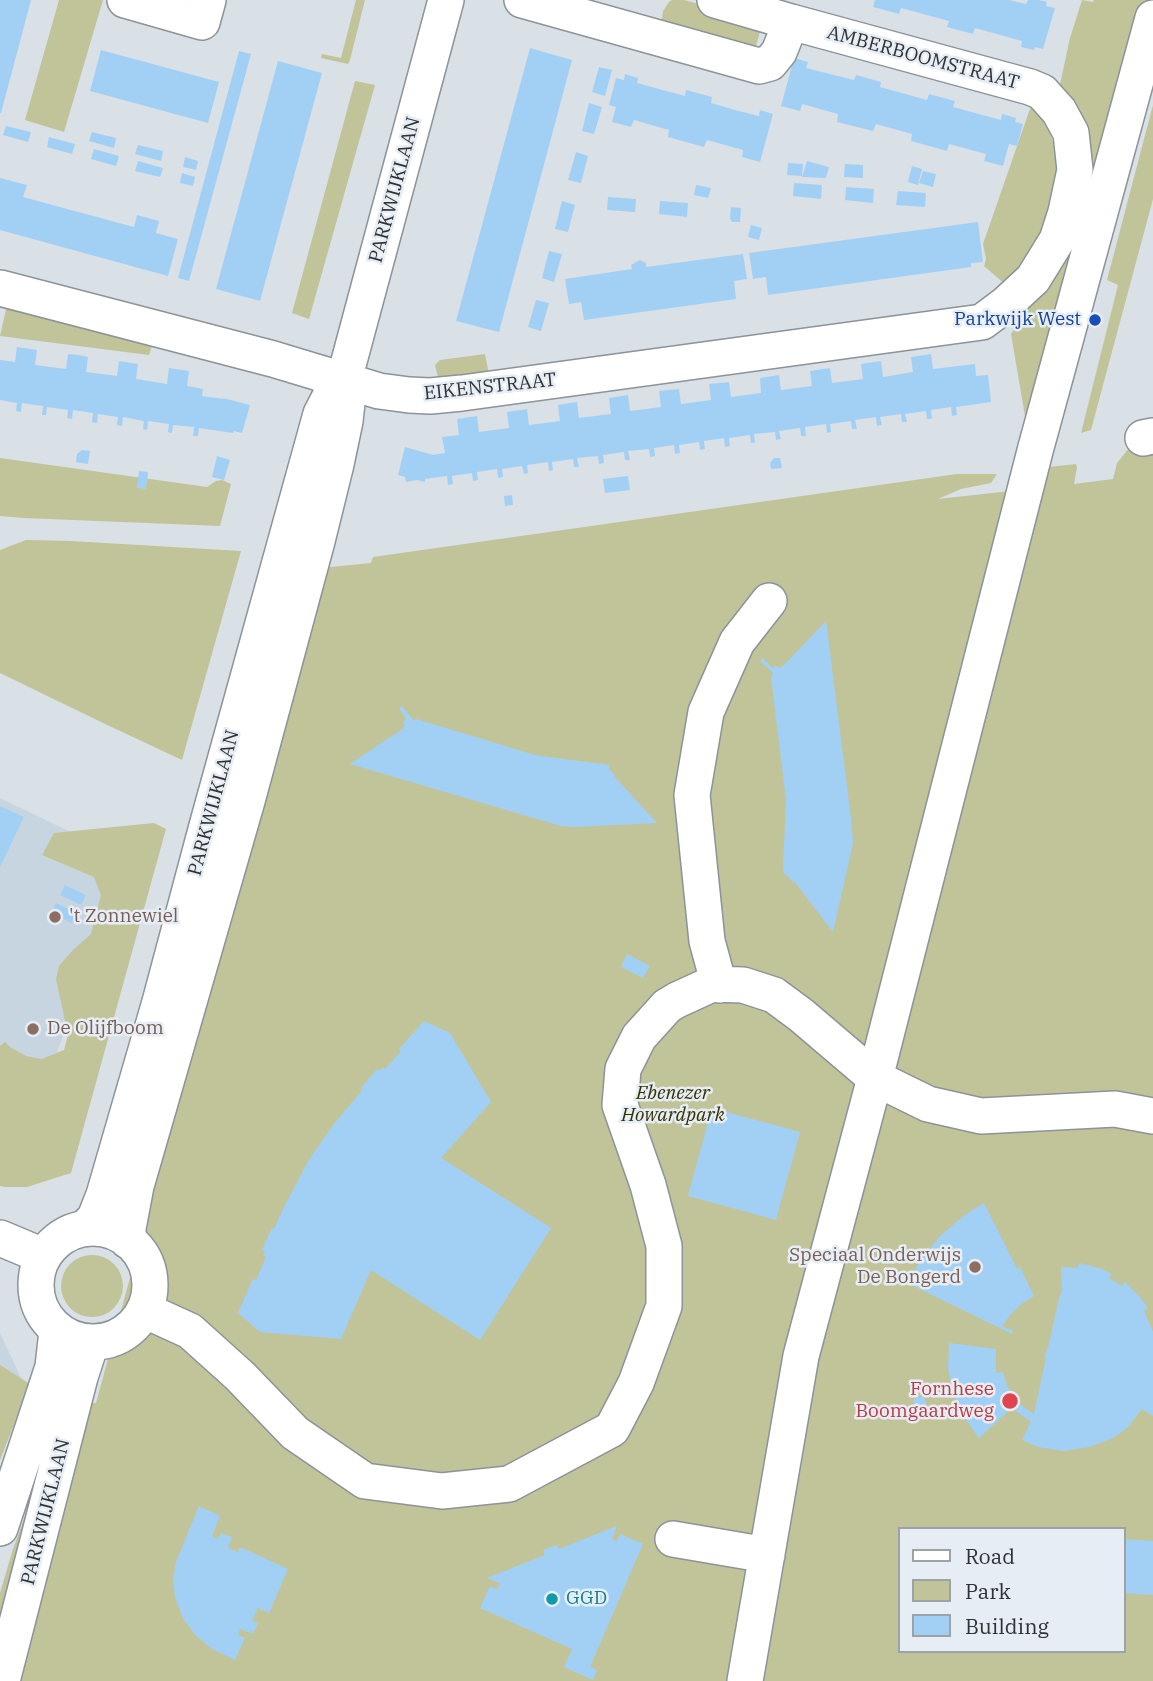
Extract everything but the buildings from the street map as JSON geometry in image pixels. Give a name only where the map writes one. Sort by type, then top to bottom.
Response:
[{"type":"street","points":[[125,0],[202,22],[208,0]]},
{"type":"street","name":"PARKWIJKLAAN","points":[[128,1241],[136,1186],[247,801],[336,464],[348,394],[344,380],[446,0]]},
{"type":"street","points":[[522,0],[632,15],[759,66],[770,63],[779,52],[791,22]]},
{"type":"street","name":"AMBERBOOMSTRAAT","points":[[715,0],[1031,87],[1042,92],[1059,111],[1071,133],[1075,170],[1057,240],[1033,279],[1012,300],[989,316]]},
{"type":"street","points":[[745,1681],[802,1356],[1035,451],[1153,18]]},
{"type":"street","name":"EIKENSTRAAT","points":[[0,288],[273,359],[379,391],[409,396],[463,393],[967,325],[982,322],[989,316]]},
{"type":"street","name":"PARKWIJKLAAN","points":[[85,1228],[95,1218],[104,1195],[160,1002],[321,414],[335,387],[344,380]]},
{"type":"street","points":[[719,985],[707,940],[692,794],[706,712],[737,642],[769,601]]},
{"type":"street","points":[[144,1310],[190,1331],[240,1376],[295,1433],[365,1481],[442,1491],[509,1485],[612,1429],[636,1383],[664,1306],[664,1246],[648,1185],[620,1105],[623,1069],[639,1037],[667,1006],[677,1000],[712,984],[743,985],[774,995],[875,1078],[928,1104],[981,1116],[1115,1109],[1153,1116]]},
{"type":"street","points":[[85,1228],[108,1230],[128,1241],[139,1252],[146,1265],[149,1280],[149,1296],[137,1321],[117,1338],[104,1342],[74,1340],[57,1331],[44,1316],[36,1296],[36,1276],[43,1256],[54,1243],[69,1233],[85,1228]]},
{"type":"street","points":[[0,1238],[43,1256]]},
{"type":"street","name":"PARKWIJKLAAN","points":[[0,1528],[53,1367],[57,1331]]},
{"type":"street","name":"PARKWIJKLAAN","points":[[2,1681],[91,1343]]},
{"type":"street","points":[[673,1539],[767,1555]]},
{"type":"shaded area","name":"'t Zonnewiel","points":[[0,798],[133,862],[56,1055],[0,1088]]},
{"type":"shaded area","points":[[0,1333],[22,1380],[0,1426]]},
{"type":"green space","points":[[59,0],[103,0],[64,132],[25,120]]},
{"type":"green space","points":[[356,0],[365,0],[348,64],[321,58],[322,54],[341,58]]},
{"type":"green space","points":[[672,0],[684,0],[763,21],[754,53],[661,26],[663,11]]},
{"type":"green space","points":[[1082,0],[1148,0],[1028,434],[1011,334],[1061,257],[1059,89],[1070,38]]},
{"type":"green space","points":[[355,81],[375,85],[309,319],[292,313]]},
{"type":"green space","points":[[1032,103],[1043,115],[1054,145],[1058,164],[1057,188],[1043,231],[1020,273],[1007,286],[984,266],[986,259],[983,244]]},
{"type":"green space","points":[[1153,105],[1153,199],[1091,430],[1081,433],[1118,285],[1107,280]]},
{"type":"green space","points":[[7,305],[153,343],[149,355],[0,336]]},
{"type":"green space","points":[[485,354],[489,375],[440,385],[435,365],[440,360]]},
{"type":"green space","name":"Ebenezer Howardpark","points":[[1153,445],[1153,1681],[10,1681],[81,1403],[96,1403],[154,1189],[151,1187],[321,568],[371,563],[373,557],[957,474],[997,474],[991,483],[961,489],[938,499],[1038,488],[1048,467],[1076,464],[1074,484],[1113,479],[1117,463],[1129,448]]},
{"type":"green space","points":[[0,458],[207,487],[222,480],[231,484],[220,526],[0,516]]},
{"type":"green space","points":[[26,540],[241,551],[182,760],[0,673],[0,550]]},
{"type":"green space","points":[[154,823],[166,829],[71,1173],[27,1187],[0,1186],[0,1046],[5,1042],[26,1056],[42,1059],[64,1050],[68,1035],[56,979],[59,966],[91,934],[101,895],[94,877],[42,855],[54,833]]},
{"type":"green space","points":[[86,1255],[98,1255],[114,1264],[121,1274],[121,1298],[114,1308],[98,1317],[86,1317],[75,1312],[66,1303],[61,1292],[61,1280],[66,1269],[75,1260]]},
{"type":"green space","points":[[0,1365],[30,1384],[0,1460]]},
{"type":"green space","points":[[37,1484],[0,1635],[0,1593]]},
{"type":"place","name":"Parkwijk West","points":[[1095,320]]},
{"type":"place","name":"'t Zonnewiel","points":[[55,917]]},
{"type":"place","name":"De Olijfboom","points":[[33,1029]]},
{"type":"place","name":"Speciaal Onderwijs De Bongerd","points":[[975,1267]]},
{"type":"place","name":"Fornhese Boomgaardweg","points":[[1010,1401]]},
{"type":"place","name":"GGD","points":[[552,1599]]}]
